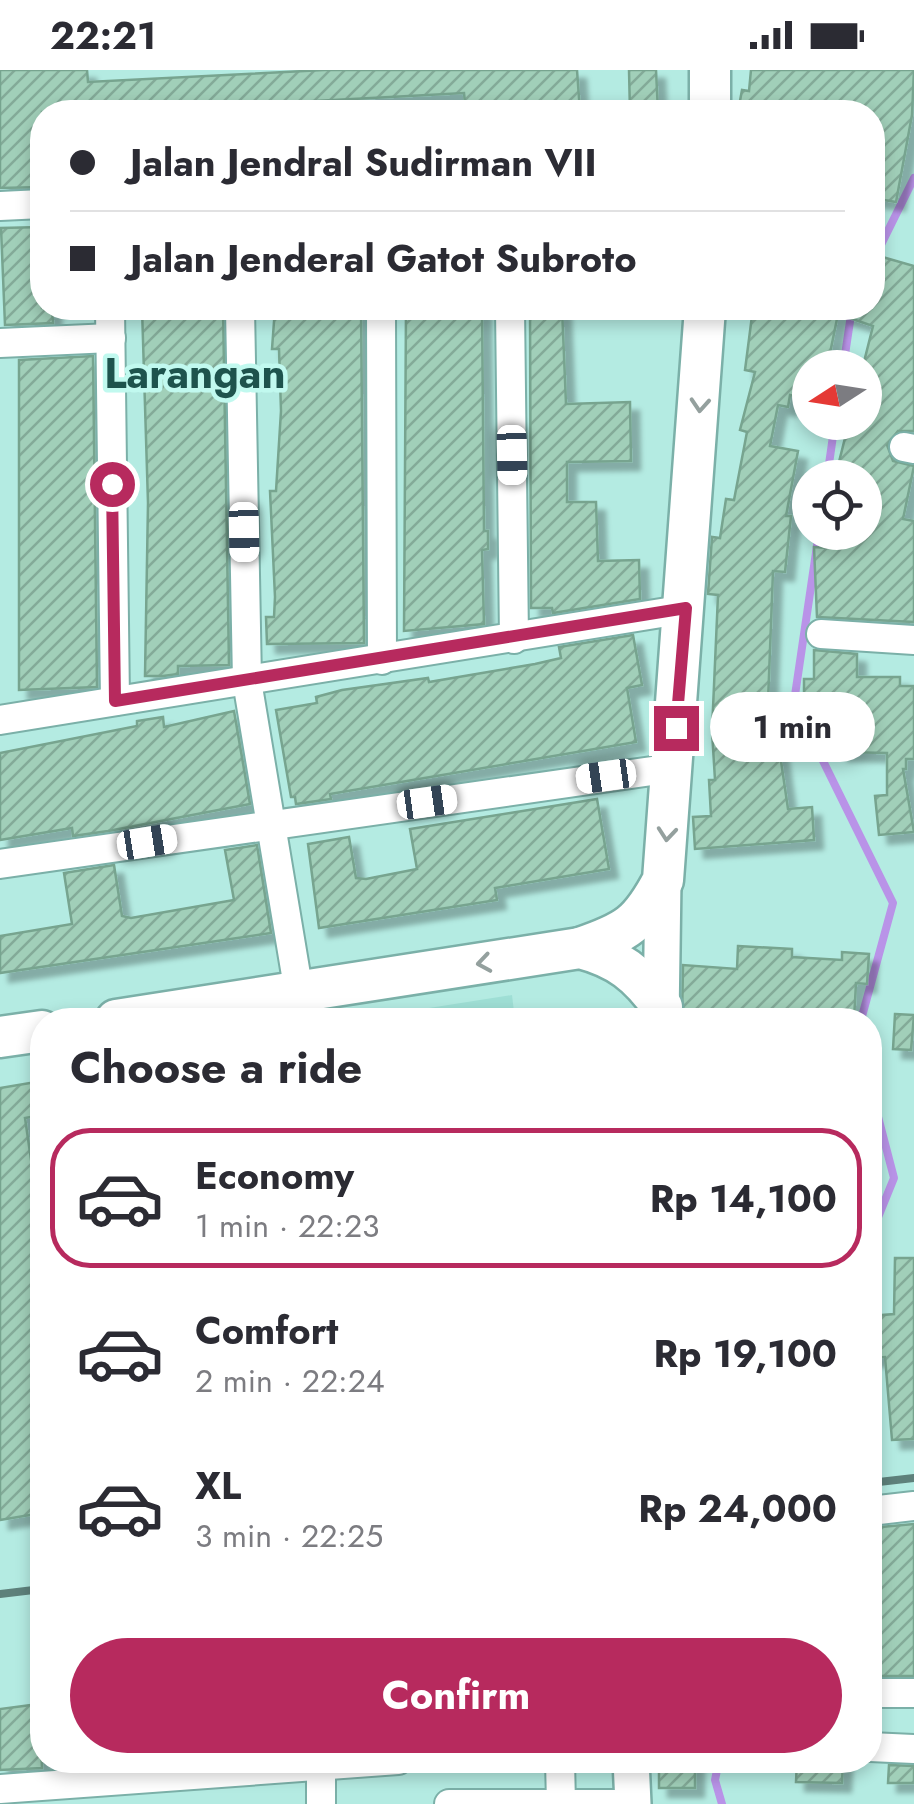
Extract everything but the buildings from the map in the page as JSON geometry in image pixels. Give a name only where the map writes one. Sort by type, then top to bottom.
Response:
[{"type":"highway","points":[[710,70],[710,100]]},
{"type":"highway","points":[[197,1008],[580,948],[629,928],[645,914],[663,880],[704,320]]},
{"type":"highway","points":[[580,948],[616,958],[646,984],[659,1008]]},
{"type":"highway","points":[[0,1037],[30,1033]]},
{"type":"main road","points":[[662,1008],[663,880]]},
{"type":"main road","points":[[632,1773],[633,1804]]},
{"type":"street","points":[[0,206],[30,205]]},
{"type":"street","points":[[110,320],[115,701]]},
{"type":"street","points":[[240,320],[247,681],[299,993]]},
{"type":"street","points":[[381,320],[382,660]]},
{"type":"street","points":[[510,320],[514,640]]},
{"type":"street","points":[[0,343],[110,338]]},
{"type":"street","points":[[0,720],[514,640],[686,608]]},
{"type":"street","points":[[821,634],[914,640]]},
{"type":"street","points":[[0,864],[673,768]]},
{"type":"street","points":[[882,1510],[914,1506]]},
{"type":"street","points":[[882,1693],[914,1693]]},
{"type":"street","points":[[882,1748],[914,1749]]},
{"type":"street","points":[[0,1789],[223,1773]]},
{"type":"street","points":[[321,1773],[321,1804]]},
{"type":"street","points":[[560,1773],[561,1803]]},
{"type":"street","points":[[449,1804],[633,1804]]},
{"type":"shaded area","points":[[512,995],[514,1008],[429,1008]]},
{"type":"waterway","points":[[885,237],[914,178]]},
{"type":"waterway","points":[[846,350],[850,320]]},
{"type":"waterway","points":[[830,460],[832,440]]},
{"type":"waterway","points":[[816,550],[794,702],[893,903],[864,1008]]},
{"type":"waterway","points":[[882,1132],[894,1178],[882,1208]]},
{"type":"waterway","points":[[716,1773],[722,1804]]},
{"type":"railway","points":[[882,1482],[914,1478]]},
{"type":"railway","points":[[0,1594],[30,1590]]},
{"type":"district","name":"Larangan","points":[[195,373]]},
{"type":"route","points":[[112,484],[115,701],[514,640],[686,608],[676,728]]}]
